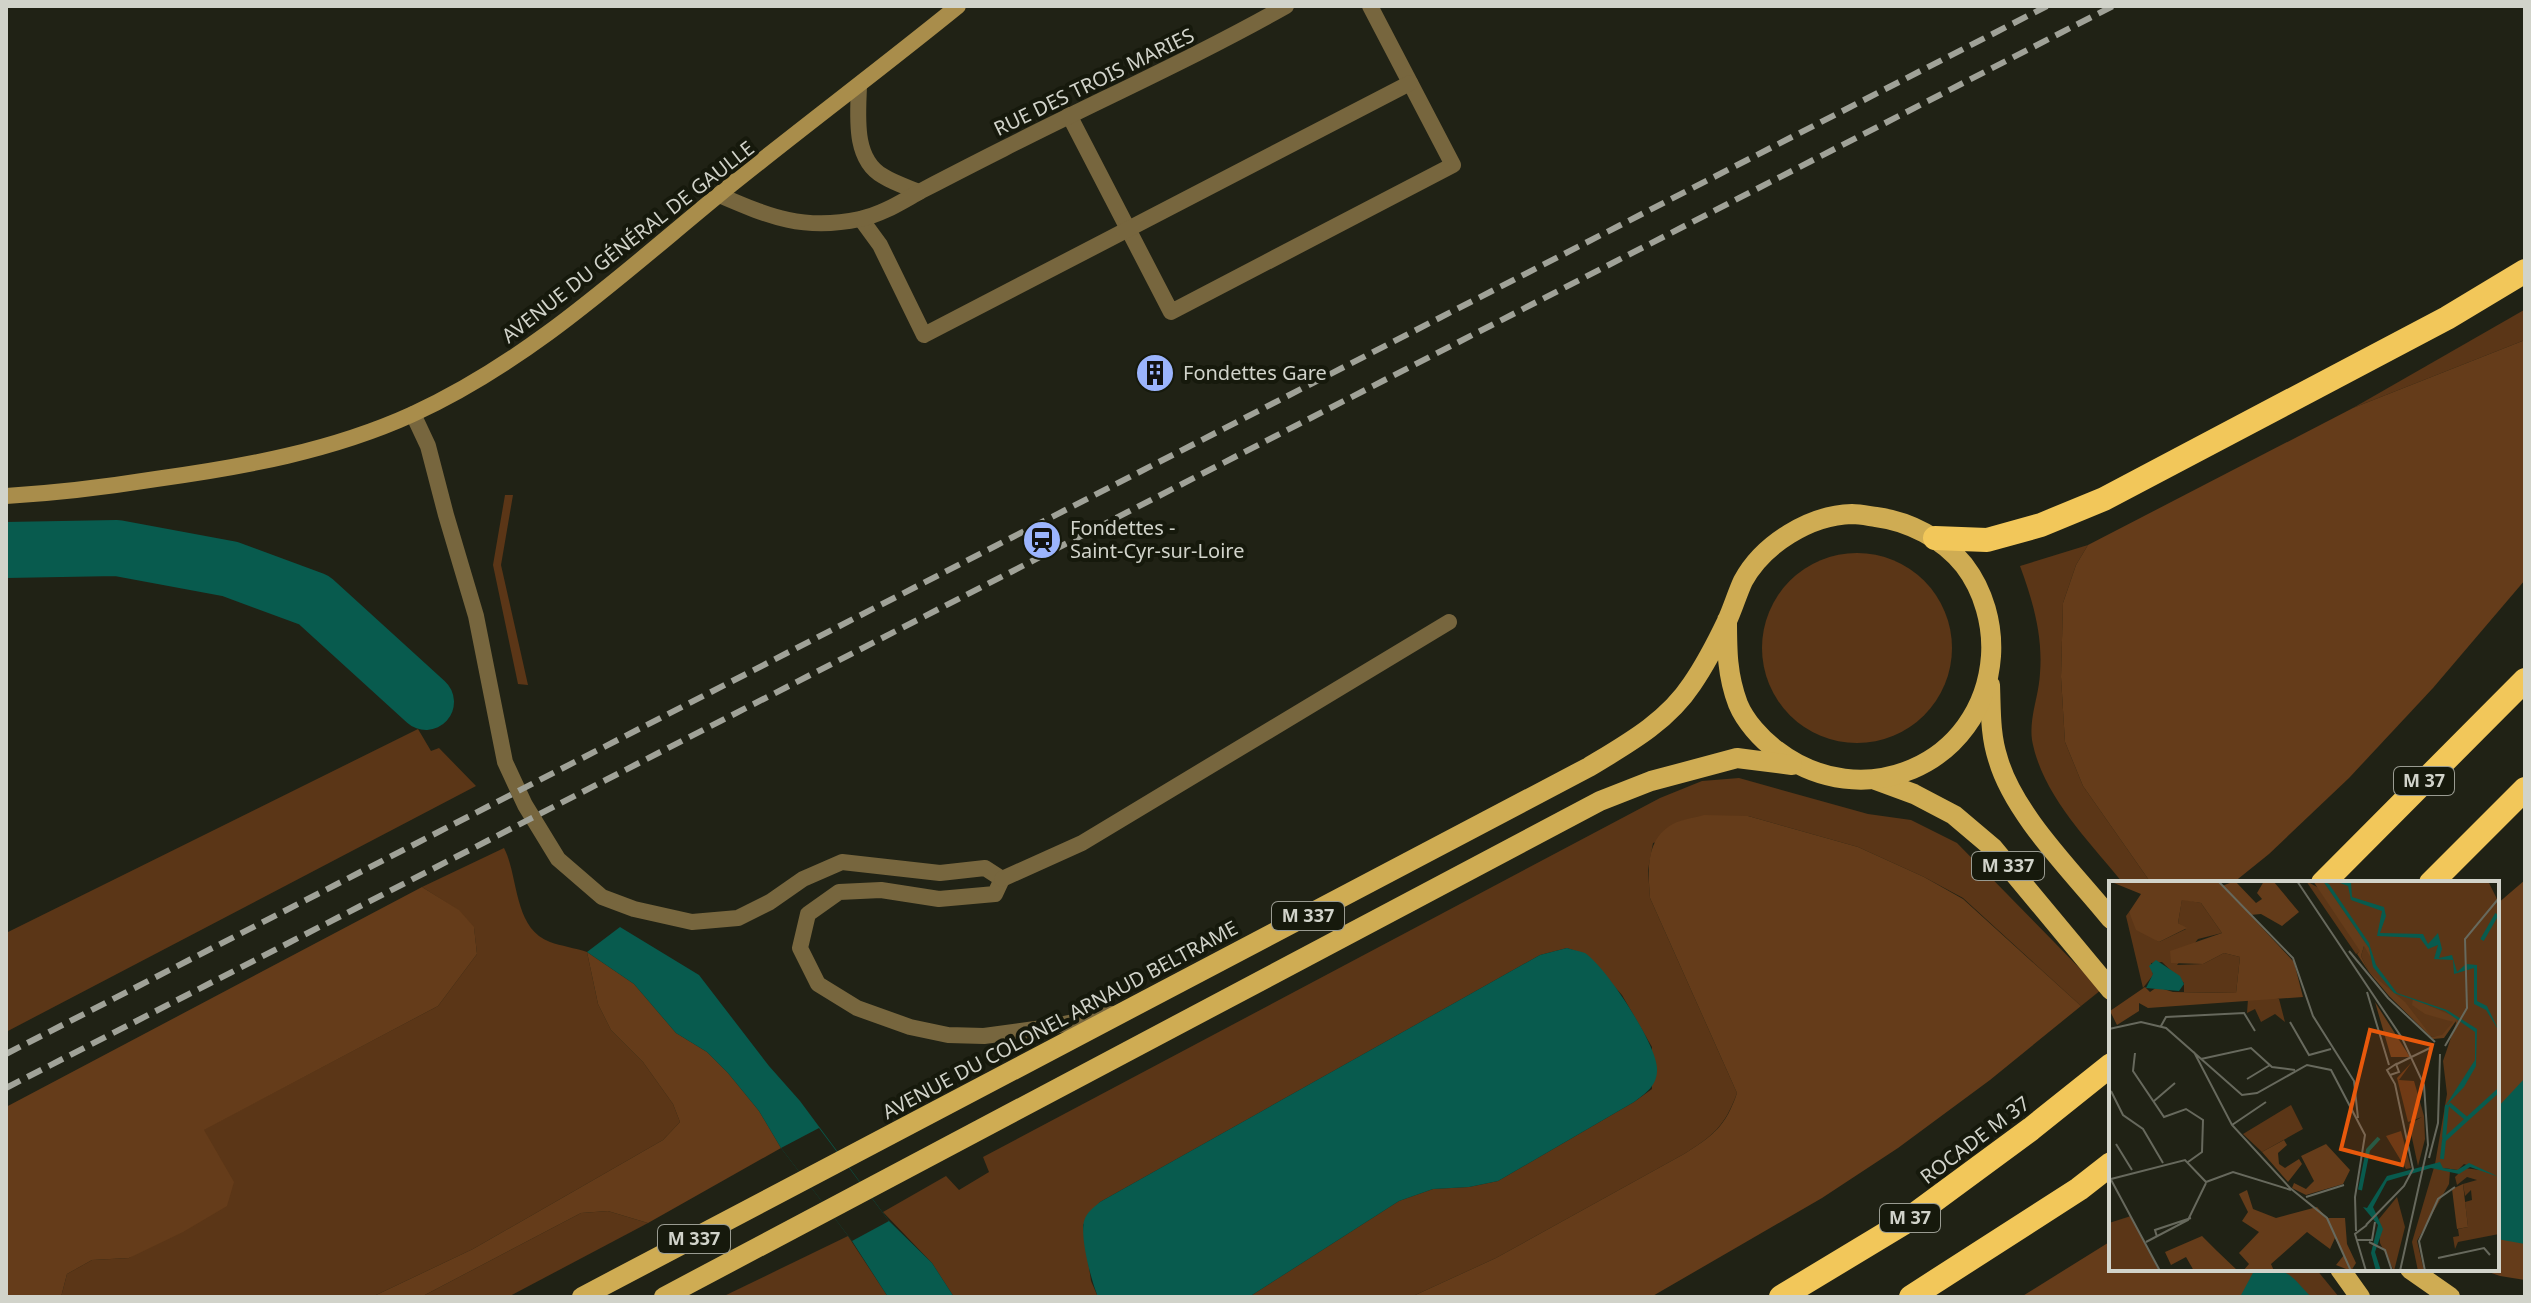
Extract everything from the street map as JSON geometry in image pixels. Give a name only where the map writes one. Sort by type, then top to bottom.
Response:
[{"type":"highway","points":[[1935,538],[1987,540],[2041,525],[2104,499],[2447,318],[2525,271]]},
{"type":"highway","name":"M 37","points":[[2325,881],[2525,680]]},
{"type":"highway","points":[[2433,881],[2525,789]]},
{"type":"highway","name":"ROCADE M 37","points":[[1781,1297],[1902,1224],[2031,1129],[2109,1067]]},
{"type":"highway","points":[[1911,1297],[2079,1189],[2109,1166]]},
{"type":"main road","points":[[1852,514],[1896,519],[1935,538],[1964,565],[1984,600],[1992,638],[1989,678],[1975,714],[1950,746],[1916,768],[1876,780],[1835,779],[1796,766],[1763,740],[1739,707],[1726,664],[1727,620],[1744,579],[1771,546],[1809,523],[1852,514]]},
{"type":"main road","name":"AVENUE DU COLONEL ARNAUD BELTRAME","points":[[582,1297],[1575,775],[1650,729],[1672,710],[1692,685],[1727,620]]},
{"type":"main road","name":"M 337","points":[[1989,678],[1992,731],[2008,786],[2025,814],[2109,917]]},
{"type":"main road","name":"M 337","points":[[664,1297],[1600,801],[1651,781],[1737,758],[1796,766]]},
{"type":"main road","name":"M 337","points":[[1876,780],[1914,794],[1954,815],[1993,848],[2109,988]]},
{"type":"main road","points":[[2341,1271],[2360,1297]]},
{"type":"main road","points":[[2413,1271],[2450,1297]]},
{"type":"street","name":"AVENUE DU GÉNÉRAL DE GAULLE","points":[[6,496],[59,493],[232,468],[311,450],[413,414],[514,358],[598,295],[958,6]]},
{"type":"street","name":"RUE DES TROIS MARIES","points":[[719,195],[796,224],[861,219],[891,209],[1286,6]]},
{"type":"street","points":[[1069,115],[1171,312],[1453,165],[1370,6]]},
{"type":"street","points":[[861,219],[880,245],[924,335],[1410,83]]},
{"type":"street","points":[[859,86],[857,135],[869,161],[880,175],[919,192]]},
{"type":"street","points":[[413,414],[428,446],[476,616],[505,762],[525,805],[558,859],[602,897],[634,909],[692,922],[738,918],[770,902],[803,879],[842,862],[940,873],[985,868],[1002,879]]},
{"type":"street","points":[[1132,1009],[1012,1034],[948,1035],[910,1027],[857,1008],[818,984],[800,948],[808,914],[839,892],[881,890],[939,899],[995,894],[1002,879],[1082,843],[1449,622]]},
{"type":"shaded area","points":[[2524,310],[2525,340],[2353,408]]},
{"type":"shaded area","points":[[2525,340],[2525,580],[2433,688],[2349,778],[2269,854],[2235,881],[2150,881],[2083,786],[2065,742],[2061,677],[2063,603],[2076,565],[2088,545],[2353,408]]},
{"type":"shaded area","points":[[505,495],[513,495],[501,565],[528,685],[518,684],[493,565]]},
{"type":"shaded area","points":[[2088,545],[2076,565],[2063,603],[2061,677],[2065,742],[2083,786],[2150,881],[2121,881],[2068,816],[2037,760],[2032,723],[2040,673],[2040,646],[2033,605],[2020,566]]},
{"type":"shaded area","points":[[1857,553],[1893,560],[1924,581],[1945,612],[1952,648],[1945,684],[1924,715],[1893,736],[1857,743],[1821,736],[1790,715],[1769,684],[1762,648],[1769,612],[1790,581],[1821,560]]},
{"type":"shaded area","points":[[418,729],[431,751],[439,748],[476,786],[6,1032],[6,933]]},
{"type":"shaded area","points":[[1739,778],[1868,814],[1911,820],[1957,843],[2101,990],[2081,1006],[1963,898],[1858,847],[1748,816],[1653,843],[1648,870],[1650,898],[1737,1093],[1723,1122],[1703,1142],[1684,1154],[1496,1258],[1411,1297],[1249,1297],[1399,1201],[1433,1189],[1469,1187],[1498,1181],[1652,1089],[1652,1047],[1622,995],[1585,954],[1567,948],[1540,955],[1100,1202],[1083,1225],[1091,1281],[1098,1297],[954,1297],[932,1263],[883,1212],[946,1176],[959,1190],[989,1172],[983,1157],[1660,798],[1702,781]]},
{"type":"shaded area","points":[[1704,815],[1748,816],[1858,847],[1924,877],[1963,899],[2081,1006],[1990,1080],[1898,1148],[1822,1198],[1651,1297],[1411,1297],[1496,1258],[1684,1154],[1711,1135],[1728,1114],[1737,1093],[1650,898],[1650,856],[1657,838],[1673,824]]},
{"type":"shaded area","points":[[504,848],[529,925],[550,942],[587,952],[598,1004],[611,1030],[643,1062],[673,1104],[680,1122],[663,1140],[473,1249],[372,1297],[61,1297],[67,1274],[92,1260],[129,1258],[233,1182],[203,1130],[438,1006],[477,954],[474,928],[458,910],[422,887]]},
{"type":"shaded area","points":[[2525,880],[2525,1280],[2486,1271],[2499,1271],[2499,902]]},
{"type":"shaded area","points":[[422,887],[459,910],[474,927],[477,954],[438,1006],[204,1130],[234,1182],[227,1206],[129,1258],[92,1260],[67,1274],[61,1297],[6,1297],[6,1107]]},
{"type":"shaded area","points":[[587,952],[634,984],[676,1033],[707,1052],[728,1073],[759,1111],[781,1148],[648,1223],[608,1211],[581,1213],[421,1297],[372,1297],[473,1249],[663,1140],[680,1122],[673,1104],[643,1062],[611,1030],[598,1004]]},
{"type":"shaded area","points":[[608,1211],[648,1223],[508,1297],[421,1297],[581,1213]]},
{"type":"shaded area","points":[[848,1236],[888,1297],[722,1297]]},
{"type":"shaded area","points":[[2109,1242],[2109,1271],[2277,1271],[2304,1297],[2021,1297]]},
{"type":"shaded area","points":[[2277,1271],[2318,1271],[2339,1297],[2304,1297]]},
{"type":"water","points":[[620,927],[699,975],[800,1101],[889,1221],[932,1263],[954,1297],[888,1297],[852,1241],[728,1073],[707,1052],[676,1033],[634,984],[587,952]]},
{"type":"water","points":[[1567,948],[1585,953],[1605,973],[1648,1041],[1657,1068],[1656,1079],[1634,1102],[1498,1181],[1469,1187],[1433,1189],[1399,1201],[1249,1297],[1098,1297],[1087,1259],[1083,1228],[1090,1210],[1100,1202],[1540,955]]},
{"type":"water","points":[[2525,1078],[2525,1244],[2499,1239],[2499,1106]]},
{"type":"water","points":[[2254,1271],[2278,1271],[2298,1282],[2311,1297],[2240,1297]]},
{"type":"pier","points":[[819,1128],[889,1221],[852,1241],[781,1148]]},
{"type":"waterway","points":[[6,550],[117,548],[230,569],[314,600],[426,702]]},
{"type":"railway","points":[[6,1054],[2047,6]]},
{"type":"railway","points":[[6,1088],[2113,6]]},
{"type":"place","name":"Fondettes Gare","points":[[1155,373]]},
{"type":"place","name":"Fondettes - Saint-Cyr-sur-Loire","points":[[1042,540]]}]
